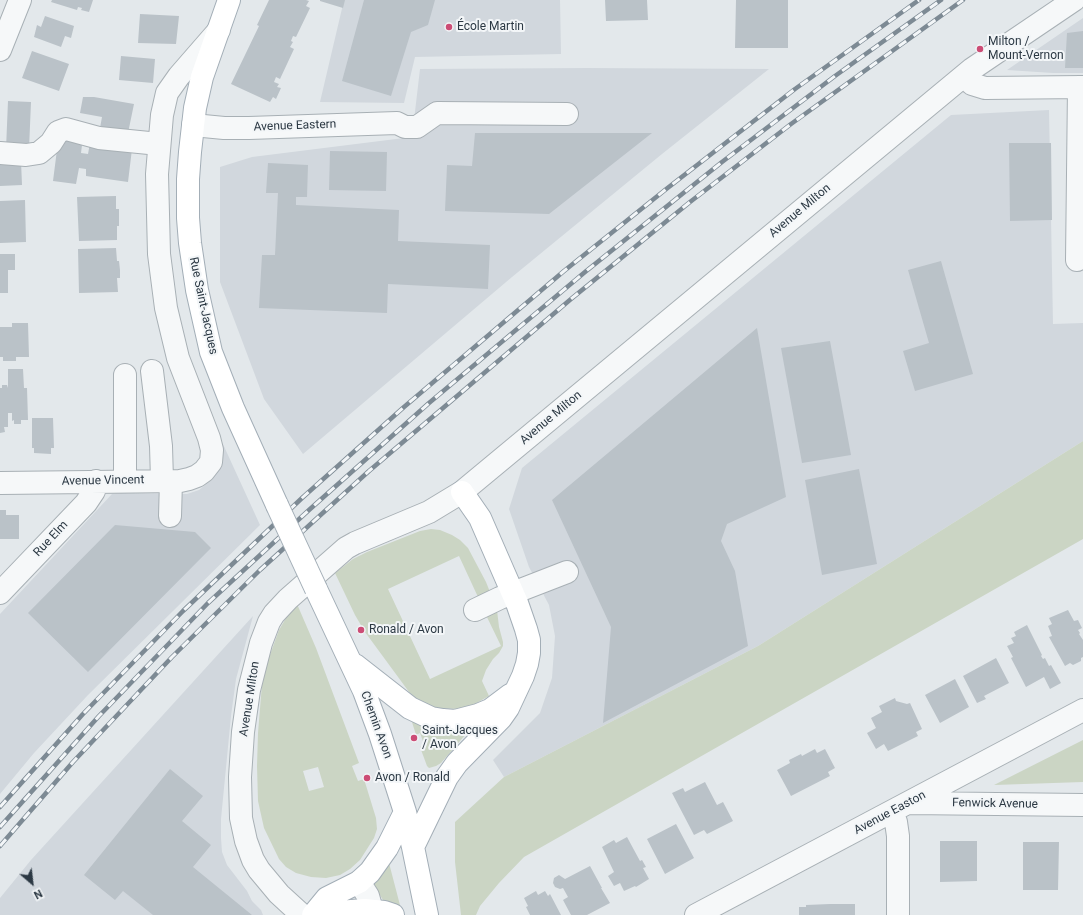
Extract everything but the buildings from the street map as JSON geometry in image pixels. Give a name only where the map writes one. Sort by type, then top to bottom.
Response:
[{"type":"main road","name":"Rue Saint-Jacques","points":[[230,0],[202,78],[193,125],[189,163],[188,218],[195,279],[211,352],[230,401],[316,589]]},
{"type":"main road","points":[[413,847],[447,777],[457,763],[500,718],[512,700],[527,664],[529,653],[529,640],[513,593],[480,518],[462,492]]},
{"type":"main road","name":"Chemin Avon","points":[[316,589],[352,663],[380,734],[405,812],[427,915]]},
{"type":"main road","points":[[352,663],[410,708],[426,716],[443,720],[468,718],[490,710],[510,695],[519,685]]},
{"type":"main road","points":[[313,915],[327,898],[358,882],[370,872],[386,848],[405,812]]},
{"type":"main road","points":[[326,915],[338,912],[372,910],[393,915]]},
{"type":"street","points":[[0,50],[20,0]]},
{"type":"street","name":"Avenue Milton","points":[[302,915],[279,894],[259,870],[247,846],[241,818],[240,777],[246,709],[252,675],[264,632],[269,622],[281,607],[346,548],[429,512],[462,492],[983,60],[1074,0]]},
{"type":"street","name":"Rue Saint-Jacques","points":[[204,471],[211,462],[212,450],[209,438],[178,358],[164,294],[158,254],[157,174],[164,102],[169,90],[178,76],[219,29]]},
{"type":"street","points":[[964,76],[972,84],[985,88],[1081,87],[1077,260]]},
{"type":"street","name":"Avenue Eastern","points":[[193,125],[224,128],[249,128],[397,123],[405,127],[417,127],[437,113],[567,114]]},
{"type":"street","points":[[0,152],[26,155],[39,153],[51,143],[58,132],[66,129],[99,138],[159,144]]},
{"type":"street","points":[[152,371],[170,516]]},
{"type":"street","points":[[125,375],[125,481]]},
{"type":"street","name":"Avenue Vincent","points":[[0,483],[189,479],[204,471]]},
{"type":"street","name":"Rue Elm","points":[[0,594],[86,503],[94,491],[96,481]]},
{"type":"street","points":[[475,610],[513,593],[567,572]]},
{"type":"street","name":"Avenue Easton","points":[[696,915],[1083,710]]},
{"type":"street","name":"Fenwick Avenue","points":[[899,808],[1083,805]]},
{"type":"street","points":[[898,915],[898,836],[896,822],[899,808]]},
{"type":"street","points":[[358,882],[368,896],[372,910]]},
{"type":"shaded area","name":"École Martin","points":[[344,0],[560,0],[561,54],[415,57],[404,103],[320,102]]},
{"type":"shaded area","points":[[1083,18],[1083,73],[1007,70]]},
{"type":"shaded area","points":[[420,69],[769,69],[662,154],[512,277],[303,454],[264,399],[220,282],[220,167],[252,157],[412,137]]},
{"type":"shaded area","points":[[1049,110],[1053,324],[1083,323],[1083,441],[758,646],[504,777],[493,760],[540,713],[552,678],[555,636],[549,605],[529,567],[509,509],[522,468],[951,115]]},
{"type":"shaded area","points":[[222,442],[260,525],[88,695],[34,753],[0,794],[0,614],[112,494],[187,494],[199,490],[210,481],[218,471],[223,457]]},
{"type":"shaded area","points":[[253,616],[236,679],[221,819],[221,838],[222,852],[227,865],[247,891],[252,901],[261,910],[263,915],[0,915],[0,898],[31,860]]},
{"type":"green space","points":[[1083,441],[1083,539],[524,857],[499,883],[480,906],[476,915],[461,915],[455,862],[455,822],[504,777],[758,646]]},
{"type":"green space","points":[[431,529],[440,530],[452,535],[468,548],[490,592],[478,597],[459,556],[388,589],[430,679],[501,646],[485,613],[497,610],[503,642],[503,646],[486,670],[482,681],[489,696],[471,706],[459,709],[433,708],[420,703],[412,696],[365,632],[355,615],[335,573],[353,559],[367,552],[420,531]]},
{"type":"green space","points":[[297,604],[316,648],[359,763],[352,766],[358,781],[364,779],[376,818],[377,829],[374,838],[360,860],[340,875],[326,878],[311,877],[296,873],[286,867],[279,859],[264,828],[258,801],[258,733],[262,684],[267,663],[279,630],[289,613]],"holes":[[[318,767],[324,787],[309,791],[303,771]]]},
{"type":"green space","points":[[413,721],[453,731],[465,730],[466,734],[441,763],[429,768],[420,747],[424,744],[420,733],[416,735]]},
{"type":"green space","points":[[1083,740],[1083,782],[994,785]]},
{"type":"green space","points":[[389,863],[401,909],[383,900],[373,884],[382,875]]},
{"type":"railway","points":[[0,807],[83,714],[183,611],[302,498],[404,407],[564,271],[665,190],[795,89],[919,0]]},
{"type":"railway","points":[[0,827],[99,716],[208,603],[429,403],[585,272],[722,162],[835,76],[941,0]]},
{"type":"railway","points":[[0,846],[73,762],[172,657],[260,570],[369,471],[571,299],[690,202],[791,124],[963,0]]},
{"type":"place","name":"École Martin","points":[[449,27]]},
{"type":"place","name":"Milton / Mount-Vernon","points":[[980,49]]},
{"type":"place","name":"Ronald / Avon","points":[[361,630]]},
{"type":"place","name":"Saint-Jacques / Avon","points":[[414,738]]},
{"type":"place","name":"Avon / Ronald","points":[[367,778]]}]
